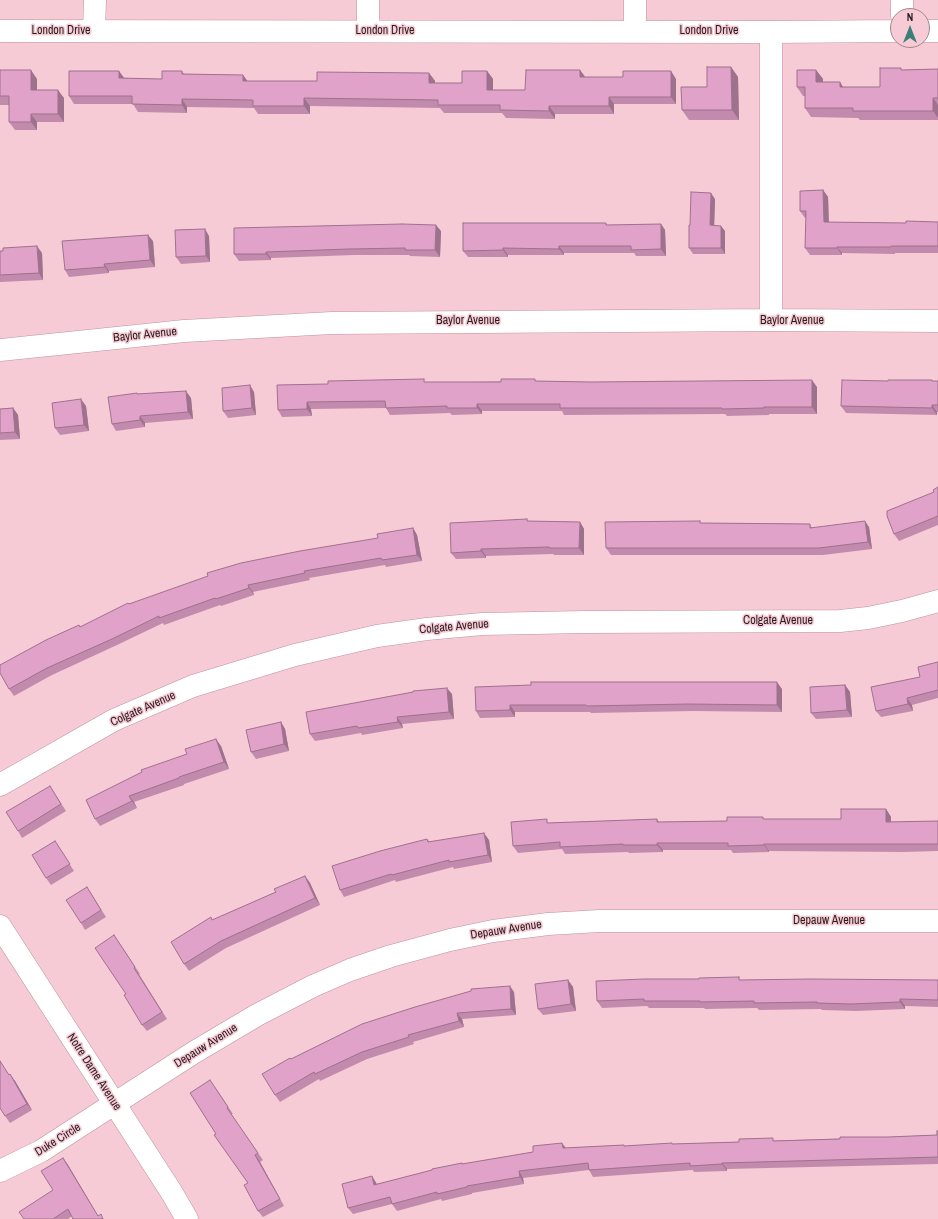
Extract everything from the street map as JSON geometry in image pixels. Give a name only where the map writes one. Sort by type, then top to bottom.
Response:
[{"type":"street","points":[[94,31],[95,0]]},
{"type":"street","points":[[368,0],[368,31]]},
{"type":"street","points":[[635,0],[635,31]]},
{"type":"street","name":"London Drive","points":[[0,31],[771,32],[890,30]]},
{"type":"street","points":[[771,32],[771,320]]},
{"type":"street","name":"Baylor Avenue","points":[[0,350],[184,331],[332,323],[771,320],[938,321]]},
{"type":"street","name":"Colgate Avenue","points":[[0,785],[114,720],[193,686],[294,655],[377,636],[427,629],[482,624],[840,621],[868,618],[902,611],[938,601]]},
{"type":"street","name":"Depauw Avenue","points":[[114,1104],[257,1015],[313,986],[350,970],[391,956],[450,940],[493,931],[548,924],[599,921],[938,921]]},
{"type":"street","name":"Notre Dame Avenue","points":[[0,926],[187,1219]]},
{"type":"street","name":"Duke Circle","points":[[0,1171],[41,1151],[114,1104]]},
{"type":"building","points":[[707,67],[731,67],[732,110],[682,110],[681,87],[707,87]]},
{"type":"building","points":[[880,68],[901,68],[901,70],[938,69],[938,98],[933,98],[933,111],[853,111],[853,108],[805,108],[805,87],[797,87],[797,70],[816,70],[816,82],[840,82],[840,87],[880,87]]},
{"type":"building","points":[[0,70],[31,70],[31,90],[58,90],[58,114],[31,114],[31,122],[9,122],[9,96],[0,96]]},
{"type":"building","points":[[526,70],[580,70],[580,77],[623,77],[623,71],[671,71],[671,97],[609,97],[609,106],[549,106],[549,111],[500,110],[500,105],[438,105],[438,100],[304,98],[304,106],[253,106],[253,100],[182,99],[182,105],[132,104],[132,96],[69,96],[69,71],[119,71],[119,78],[162,79],[162,71],[182,71],[182,74],[243,75],[243,81],[317,81],[317,72],[429,73],[429,83],[462,83],[462,71],[487,71],[487,90],[525,90]]},
{"type":"building","points":[[823,190],[824,222],[938,222],[938,246],[805,248],[806,211],[800,211],[800,191]]},
{"type":"building","points":[[691,192],[711,193],[710,225],[721,226],[721,248],[689,248]]},
{"type":"building","points":[[463,223],[606,223],[606,225],[661,224],[661,249],[631,250],[631,246],[559,246],[559,249],[503,248],[503,250],[463,251]]},
{"type":"building","points":[[402,224],[436,225],[435,250],[405,250],[405,248],[349,249],[266,252],[266,254],[234,254],[234,228]]},
{"type":"building","points":[[205,229],[206,256],[176,257],[175,230]]},
{"type":"building","points":[[148,235],[150,260],[104,264],[105,267],[65,270],[62,241]]},
{"type":"building","points":[[37,246],[39,273],[0,275],[0,251],[3,251],[3,248]]},
{"type":"building","points":[[424,379],[424,382],[501,382],[501,379],[591,382],[812,380],[812,407],[722,409],[560,408],[560,404],[477,404],[477,408],[447,408],[447,406],[386,408],[385,401],[307,402],[307,409],[278,410],[277,385],[328,384],[328,381]]},
{"type":"building","points":[[842,380],[938,381],[938,405],[932,405],[932,408],[841,406]]},
{"type":"building","points":[[250,385],[252,408],[223,411],[222,388]]},
{"type":"building","points":[[186,391],[188,412],[140,416],[140,420],[112,424],[108,397],[137,393]]},
{"type":"building","points":[[81,399],[84,425],[55,428],[52,403]]},
{"type":"building","points":[[13,408],[15,432],[0,433],[0,409]]},
{"type":"building","points":[[938,487],[938,516],[894,534],[887,516],[887,511],[934,492],[933,490]]},
{"type":"building","points":[[527,519],[527,521],[580,522],[579,548],[549,547],[481,549],[481,551],[451,553],[450,523]]},
{"type":"building","points":[[700,521],[700,523],[810,524],[810,528],[865,521],[868,542],[819,548],[606,548],[605,522]]},
{"type":"building","points":[[413,528],[417,555],[382,560],[381,558],[304,571],[305,573],[248,585],[249,588],[216,599],[215,598],[159,618],[159,616],[47,668],[9,689],[0,673],[0,665],[46,640],[79,625],[80,627],[128,603],[129,604],[208,576],[207,573],[241,563],[300,551],[378,538],[377,534]]},
{"type":"building","points":[[938,662],[938,690],[907,698],[908,704],[876,711],[871,687],[920,677],[918,667]]},
{"type":"building","points":[[531,682],[777,682],[777,705],[510,705],[510,710],[476,711],[475,687],[531,685]]},
{"type":"building","points":[[845,685],[847,710],[811,713],[810,687]]},
{"type":"building","points":[[447,688],[449,712],[397,717],[398,722],[358,728],[357,726],[310,734],[306,712],[413,691]]},
{"type":"building","points":[[281,722],[284,744],[251,752],[246,730]]},
{"type":"building","points":[[216,739],[224,762],[129,796],[132,801],[95,819],[86,800],[142,772],[141,770],[187,754],[185,749]]},
{"type":"building","points":[[50,786],[61,804],[18,831],[6,812]]},
{"type":"building","points":[[841,809],[886,809],[886,822],[938,821],[938,844],[764,844],[728,846],[728,843],[657,843],[657,845],[623,844],[560,847],[560,842],[513,846],[511,822],[547,819],[547,823],[657,819],[657,822],[727,821],[727,817],[763,817],[763,819],[841,819]]},
{"type":"building","points":[[484,833],[488,855],[449,862],[449,860],[392,875],[391,874],[340,890],[332,866],[380,851],[427,839],[428,842]]},
{"type":"building","points":[[55,841],[70,864],[46,878],[32,855]]},
{"type":"building","points":[[305,876],[315,898],[221,941],[184,964],[171,942],[211,917],[212,920],[276,892],[274,889]]},
{"type":"building","points":[[87,887],[101,910],[81,923],[66,900]]},
{"type":"building","points":[[114,935],[162,1012],[142,1025],[124,995],[126,994],[95,948]]},
{"type":"building","points":[[739,977],[739,980],[938,980],[938,1000],[900,999],[900,1002],[851,1004],[817,1002],[754,1003],[754,1001],[644,1001],[644,999],[597,1001],[596,981]]},
{"type":"building","points":[[568,980],[571,1004],[538,1009],[535,984]]},
{"type":"building","points":[[510,986],[511,1009],[457,1013],[459,1021],[408,1035],[409,1037],[362,1052],[315,1074],[314,1072],[275,1095],[262,1074],[290,1058],[291,1059],[362,1024],[471,991],[471,989]]},
{"type":"building","points":[[0,1061],[9,1075],[10,1074],[27,1104],[5,1116],[0,1108]]},
{"type":"building","points":[[210,1080],[258,1153],[255,1155],[280,1199],[258,1211],[244,1185],[248,1183],[214,1135],[216,1134],[190,1093]]},
{"type":"building","points":[[937,1131],[938,1157],[722,1163],[690,1166],[690,1163],[589,1170],[588,1163],[519,1171],[520,1177],[467,1186],[437,1194],[437,1192],[392,1204],[390,1197],[348,1208],[342,1184],[372,1176],[374,1185],[432,1169],[533,1152],[533,1146],[562,1143],[563,1148],[672,1143],[739,1142],[739,1139],[773,1138],[773,1141],[840,1139],[840,1137],[937,1135]]},
{"type":"building","points":[[63,1158],[98,1216],[101,1214],[103,1219],[73,1219],[68,1209],[53,1219],[24,1219],[19,1212],[53,1190],[41,1171]]}]
